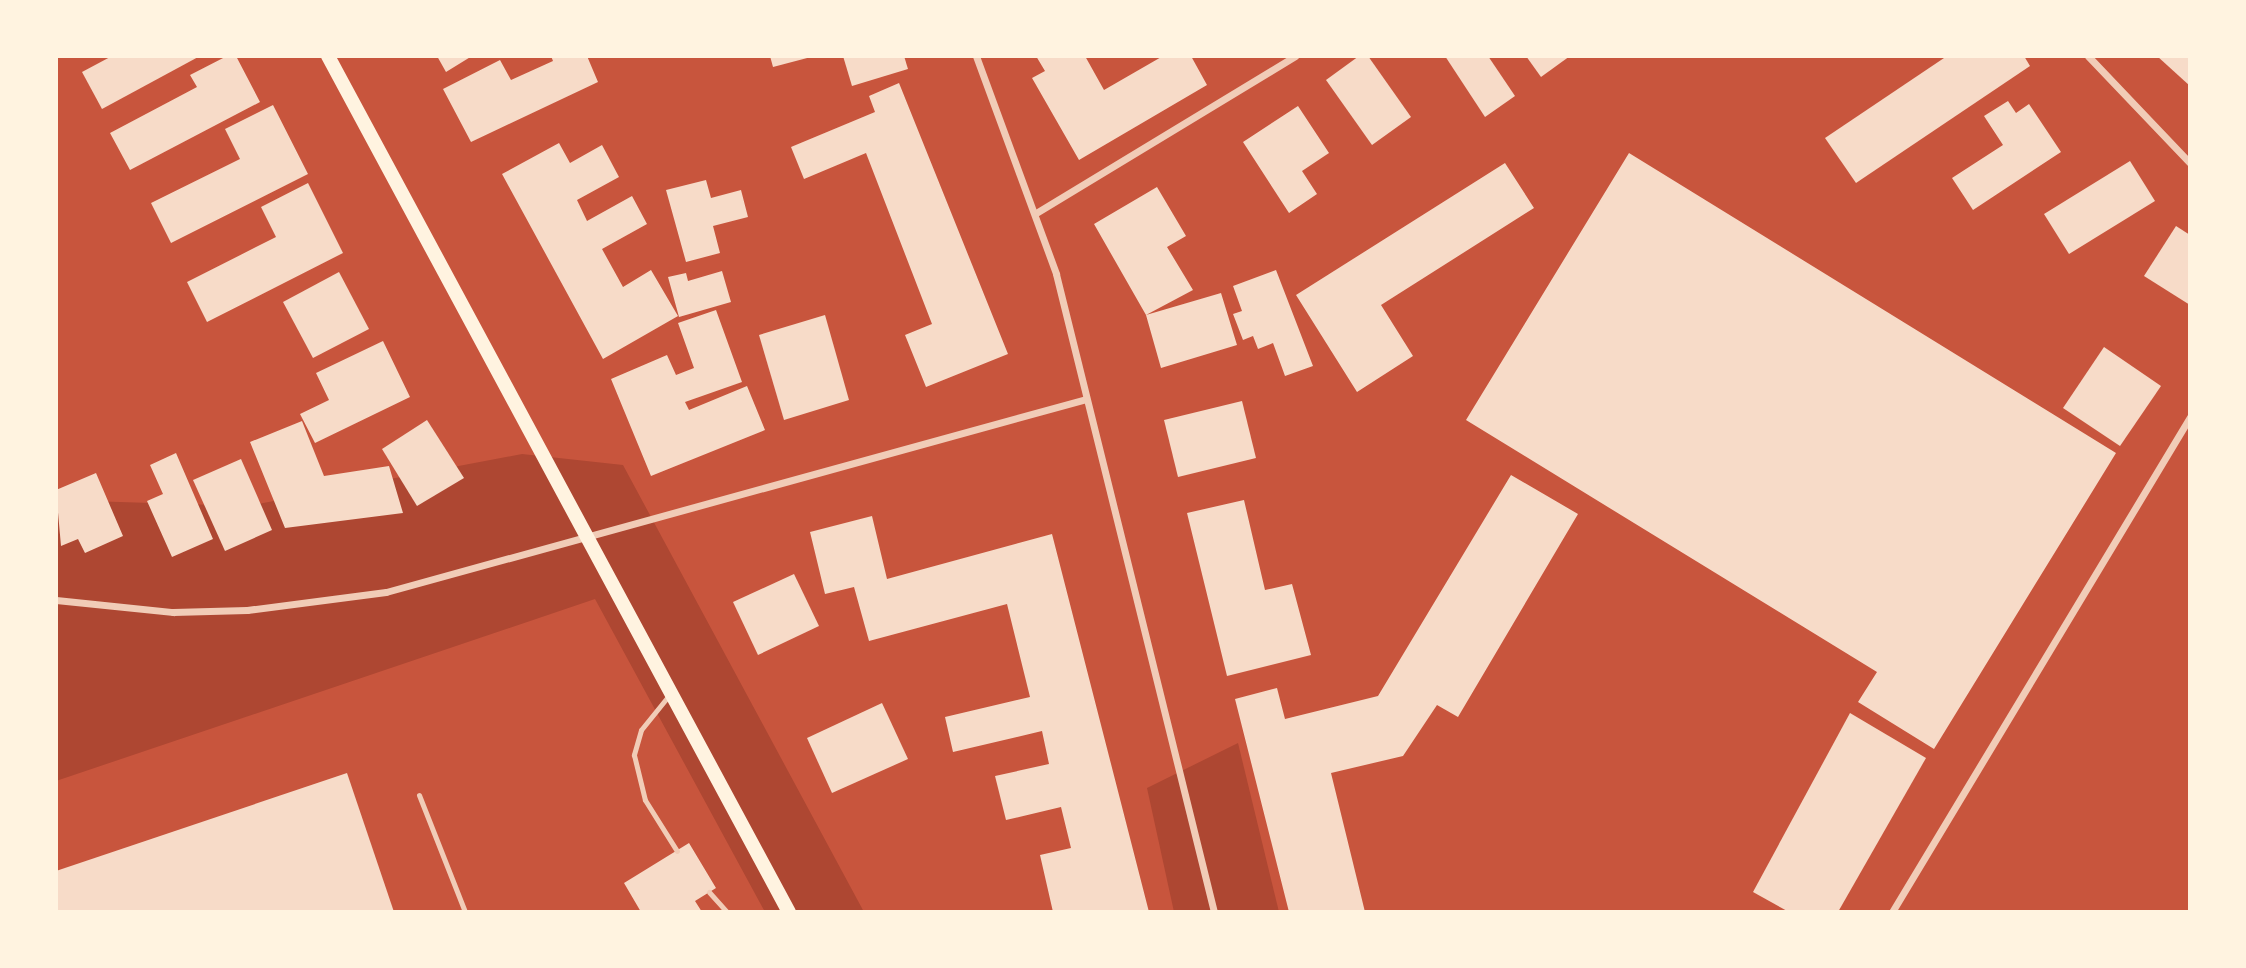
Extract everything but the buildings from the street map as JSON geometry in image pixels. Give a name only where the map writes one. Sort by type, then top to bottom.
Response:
[{"type":"main road","points":[[328,56],[789,912]]},
{"type":"street","points":[[976,56],[1037,213],[1125,533],[1214,912]]},
{"type":"street","points":[[1037,213],[1295,56]]},
{"type":"street","points":[[2088,56],[2190,163]]},
{"type":"street","points":[[56,600],[173,612],[326,603],[588,539],[1086,399]]},
{"type":"street","points":[[1892,912],[2190,417]]},
{"type":"lane","points":[[670,694],[641,730],[634,755],[645,800],[677,851]]},
{"type":"lane","points":[[419,794],[465,912]]},
{"type":"lane","points":[[709,892],[727,912]]},
{"type":"shaded area","points":[[522,454],[623,465],[864,912],[765,912],[595,599],[56,781],[56,500],[247,506]]},
{"type":"shaded area","points":[[1238,743],[1279,912],[1174,912],[1147,788]]}]
